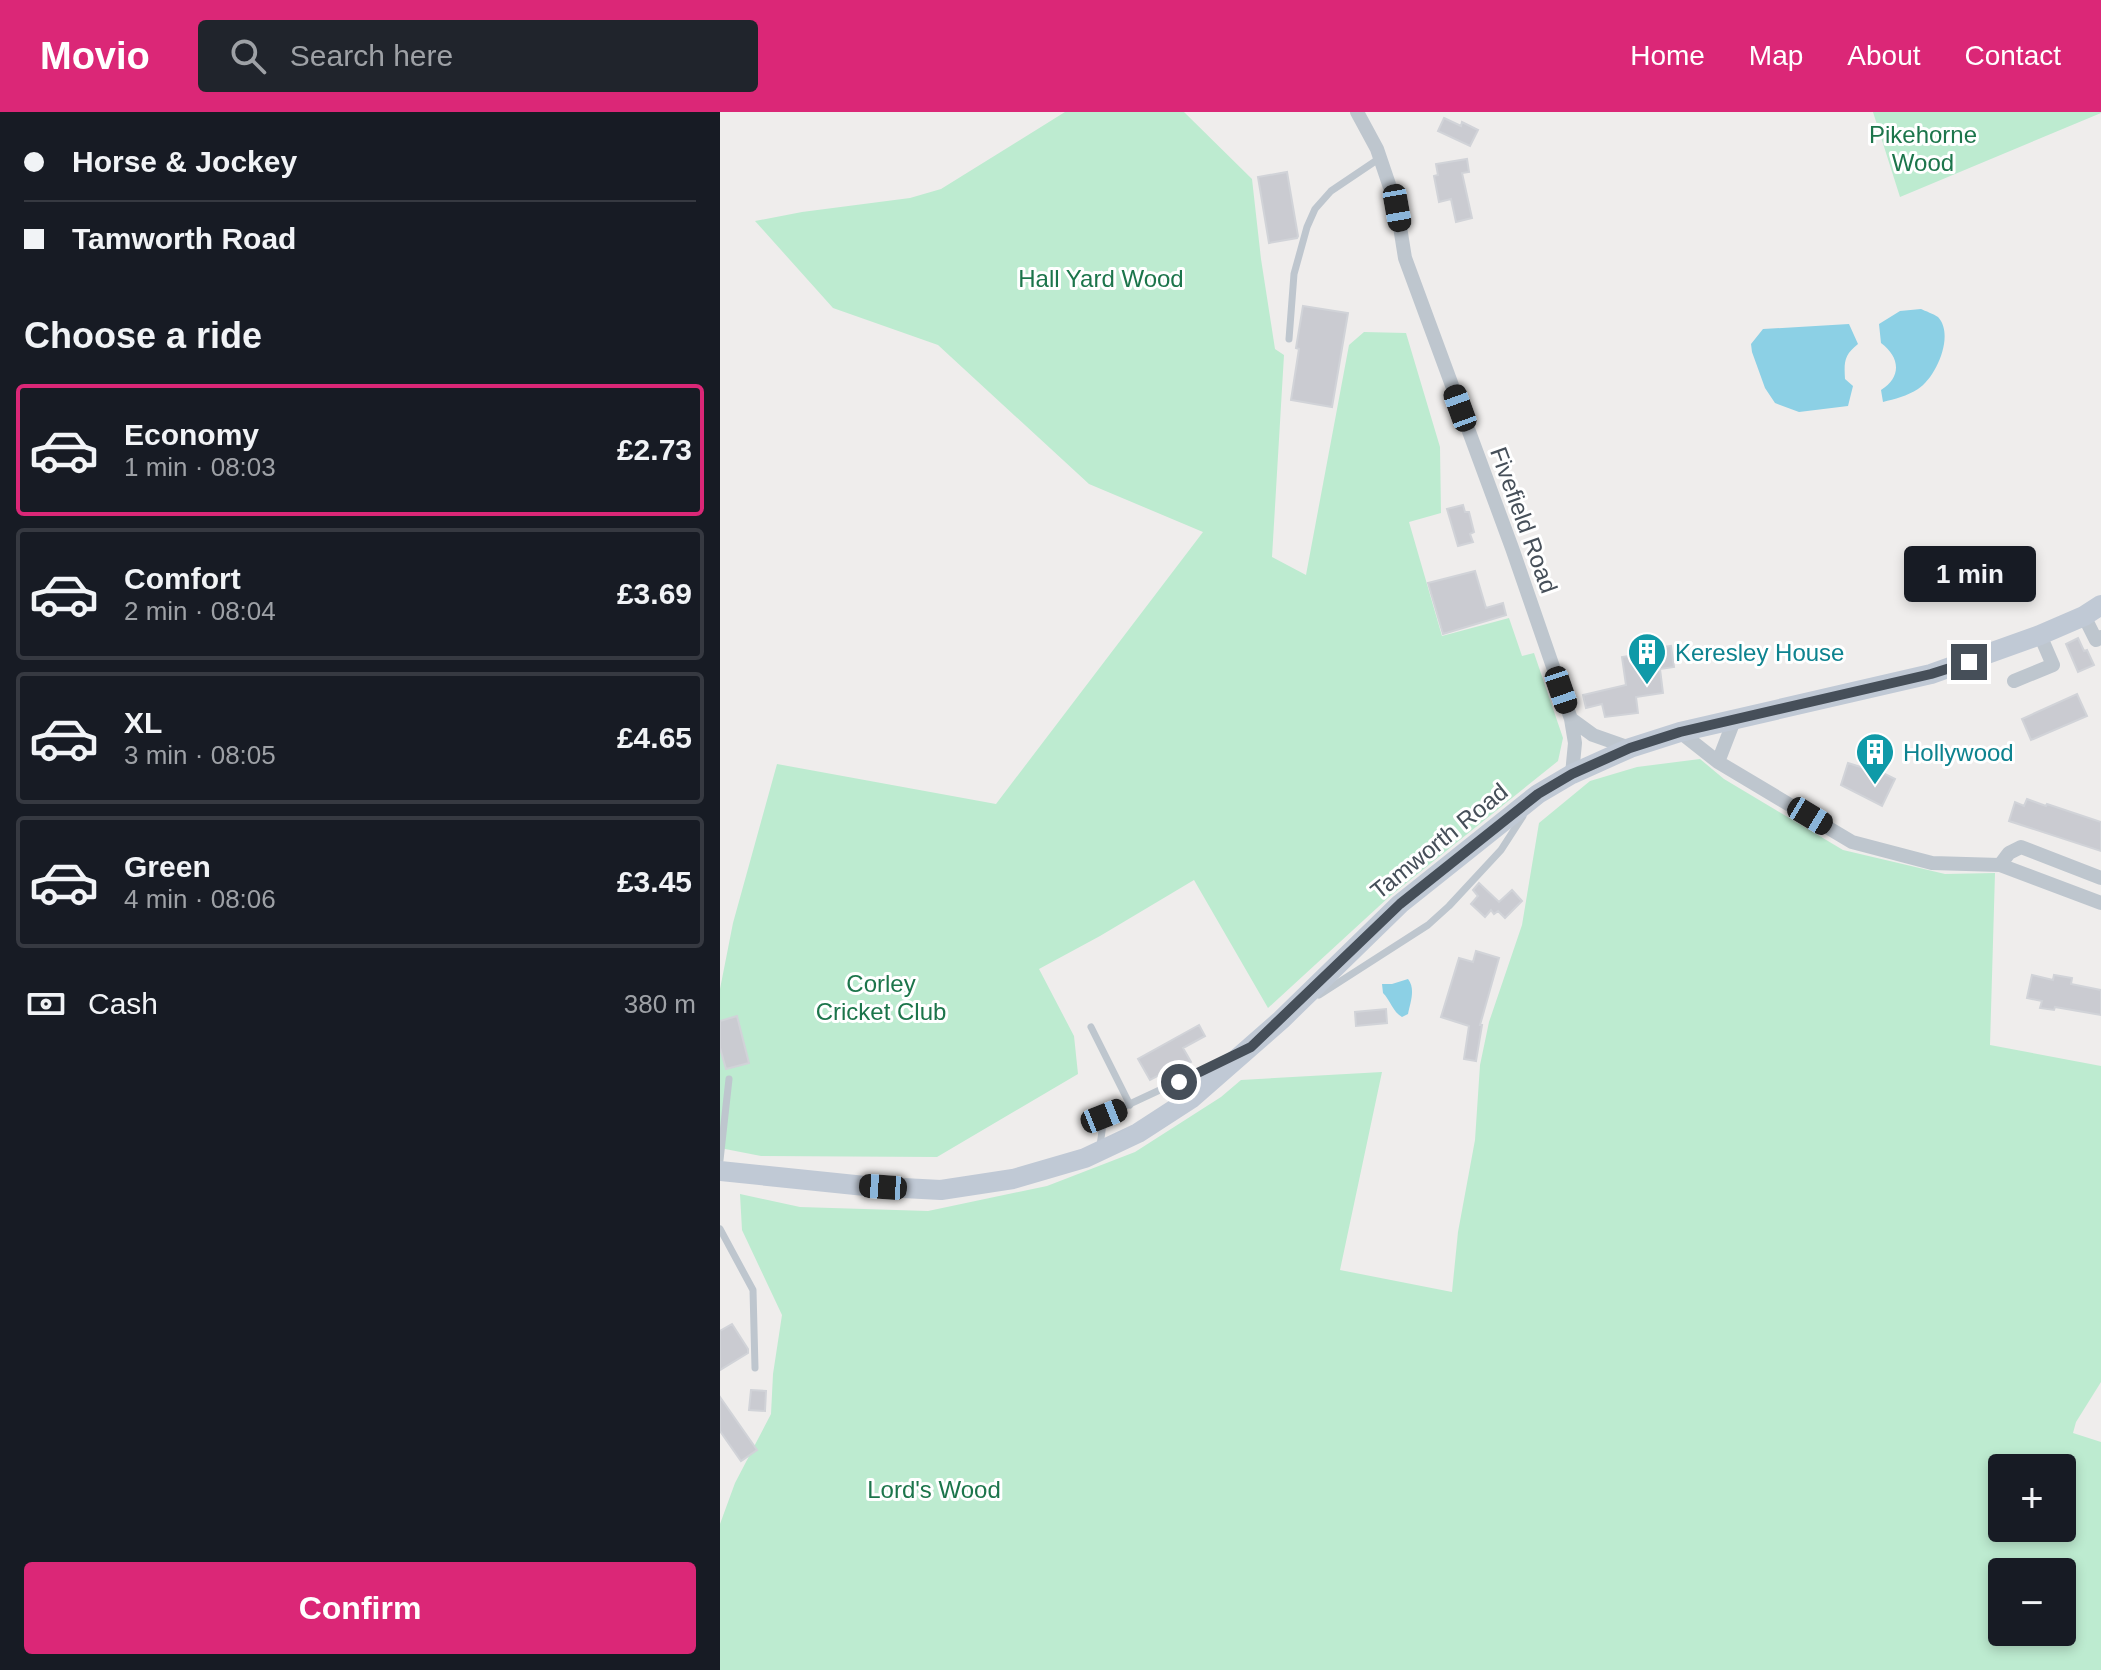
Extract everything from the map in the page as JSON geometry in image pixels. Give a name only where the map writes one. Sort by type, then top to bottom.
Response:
[{"type":"main road","name":"Tamworth Road","points":[[720,1171],[865,1186],[941,1190],[1013,1179],[1099,1152],[1138,1133],[1192,1098],[1281,1020],[1400,904],[1538,794],[1572,774],[1630,748],[1680,732],[1931,674],[2040,635],[2092,610]]},
{"type":"street","name":"Fivefield Road","points":[[1357,112],[1380,158],[1397,208],[1405,258],[1507,534],[1571,719],[1575,743],[1572,774]]},
{"type":"street","points":[[2092,610],[2096,640],[2101,637]]},
{"type":"street","points":[[2014,681],[2059,662],[2040,635]]},
{"type":"street","points":[[1718,762],[1735,718]]},
{"type":"street","points":[[1571,719],[1593,735],[1630,748]]},
{"type":"street","points":[[1680,732],[1718,762],[1852,842],[1932,863],[2000,865],[2101,903]]},
{"type":"street","points":[[2000,865],[2009,853],[2021,847],[2101,878]]},
{"type":"lane","points":[[1289,339],[1294,274],[1315,209],[1331,191],[1380,158]]},
{"type":"lane","points":[[1281,1020],[1428,925],[1501,850],[1538,794]]},
{"type":"lane","points":[[1091,1027],[1130,1105]]},
{"type":"lane","points":[[1099,1152],[1104,1116],[1251,1047]]},
{"type":"lane","points":[[720,1160],[729,1079]]},
{"type":"lane","points":[[720,1229],[753,1290],[755,1368]]},
{"type":"green space","points":[[1065,112],[1184,112],[1252,179],[1275,349],[1284,355],[1272,557],[1306,575],[1349,345],[1364,332],[1406,333],[1440,447],[1441,513],[1409,522],[1442,636],[1509,618],[1522,656],[1534,653],[1563,738],[1558,761],[1389,897],[1268,1008],[1194,880],[1039,969],[1074,1036],[1078,1074],[937,1157],[761,1156],[720,1148],[720,989],[733,923],[777,764],[996,804],[1203,532],[1089,484],[938,345],[833,308],[755,221],[910,198],[941,189]]},
{"type":"green space","name":"Pikehorne Wood","points":[[1873,112],[2101,112],[2101,113],[1900,197]]},
{"type":"green space","name":"Lord's Wood","points":[[1700,759],[1724,779],[1843,850],[1945,874],[1995,873],[1990,1045],[2101,1066],[2101,1382],[2076,1422],[2073,1433],[2101,1442],[2101,1670],[720,1670],[720,1524],[735,1483],[771,1414],[773,1374],[782,1315],[742,1230],[740,1194],[800,1207],[928,1211],[1047,1186],[1135,1152],[1221,1097],[1241,1080],[1382,1072],[1340,1270],[1452,1292],[1458,1232],[1475,1140],[1480,1065],[1489,1022],[1522,925],[1539,823],[1590,781],[1637,767]]},
{"type":"water","points":[[1921,309],[1938,317],[1943,325],[1944,345],[1937,366],[1918,389],[1883,402],[1881,390],[1893,379],[1896,367],[1892,354],[1881,343],[1879,324],[1900,311]]},
{"type":"water","points":[[1849,324],[1858,344],[1847,355],[1845,363],[1845,379],[1853,386],[1848,406],[1799,412],[1775,403],[1765,388],[1752,352],[1751,344],[1763,329]]},
{"type":"water","points":[[1408,979],[1412,996],[1408,1014],[1402,1017],[1383,993],[1382,984]]},
{"type":"building","points":[[1444,118],[1478,130],[1470,146],[1438,131]]},
{"type":"building","points":[[1467,159],[1469,172],[1462,173],[1472,218],[1456,222],[1451,199],[1439,202],[1434,176],[1438,175],[1436,164]]},
{"type":"building","points":[[1287,172],[1298,236],[1269,243],[1258,177]]},
{"type":"building","points":[[1303,306],[1348,313],[1332,407],[1291,400]]},
{"type":"building","points":[[1463,505],[1465,512],[1469,512],[1473,542],[1458,546],[1447,509]]},
{"type":"building","points":[[1475,571],[1486,608],[1503,603],[1506,615],[1443,634],[1428,583]]},
{"type":"building","points":[[2078,638],[2094,665],[2078,672],[2066,644]]},
{"type":"building","name":"Keresley House","points":[[1671,646],[1674,667],[1660,669],[1663,693],[1636,697],[1638,713],[1605,717],[1602,704],[1586,708],[1583,695],[1626,685],[1622,657],[1642,654],[1642,650]]},
{"type":"building","points":[[2077,694],[2087,716],[2031,740],[2022,719]]},
{"type":"building","name":"Hollywood","points":[[1848,763],[1867,769],[1869,766],[1895,779],[1882,806],[1841,785]]},
{"type":"building","points":[[2027,799],[2101,822],[2101,851],[2009,821],[2015,802],[2024,806]]},
{"type":"building","points":[[1479,883],[1499,902],[1512,890],[1522,901],[1505,918],[1498,911],[1494,914],[1491,910],[1485,917],[1471,904],[1478,896],[1473,890]]},
{"type":"building","points":[[1476,951],[1499,958],[1480,1025],[1476,1061],[1464,1059],[1469,1026],[1441,1017],[1459,958],[1473,962]]},
{"type":"building","points":[[2032,975],[2053,980],[2054,975],[2072,978],[2071,984],[2101,990],[2101,1015],[2055,1007],[2054,1010],[2040,1008],[2042,1001],[2027,998]]},
{"type":"building","points":[[1386,1009],[1387,1023],[1356,1026],[1355,1012]]},
{"type":"building","points":[[737,1016],[749,1063],[726,1069],[720,1048],[720,1021]]},
{"type":"building","points":[[1199,1025],[1205,1036],[1183,1048],[1191,1062],[1163,1078],[1161,1074],[1150,1080],[1138,1059]]},
{"type":"building","points":[[732,1324],[748,1353],[720,1370],[720,1331]]},
{"type":"building","points":[[751,1390],[766,1391],[765,1411],[749,1410]]},
{"type":"building","points":[[720,1397],[757,1450],[741,1461],[720,1431]]},
{"type":"place","name":"Keresley House","points":[[1647,686]]},
{"type":"place","name":"Hollywood","points":[[1875,786]]},
{"type":"route","points":[[1179,1082],[1251,1047],[1400,904],[1538,794],[1572,774],[1630,748],[1680,732],[1931,674],[1969,662]]},
{"type":"park label","name":"Hall Yard Wood","points":[[1101,278]]},
{"type":"park label","name":"Corley Cricket Club","points":[[881,997]]}]
